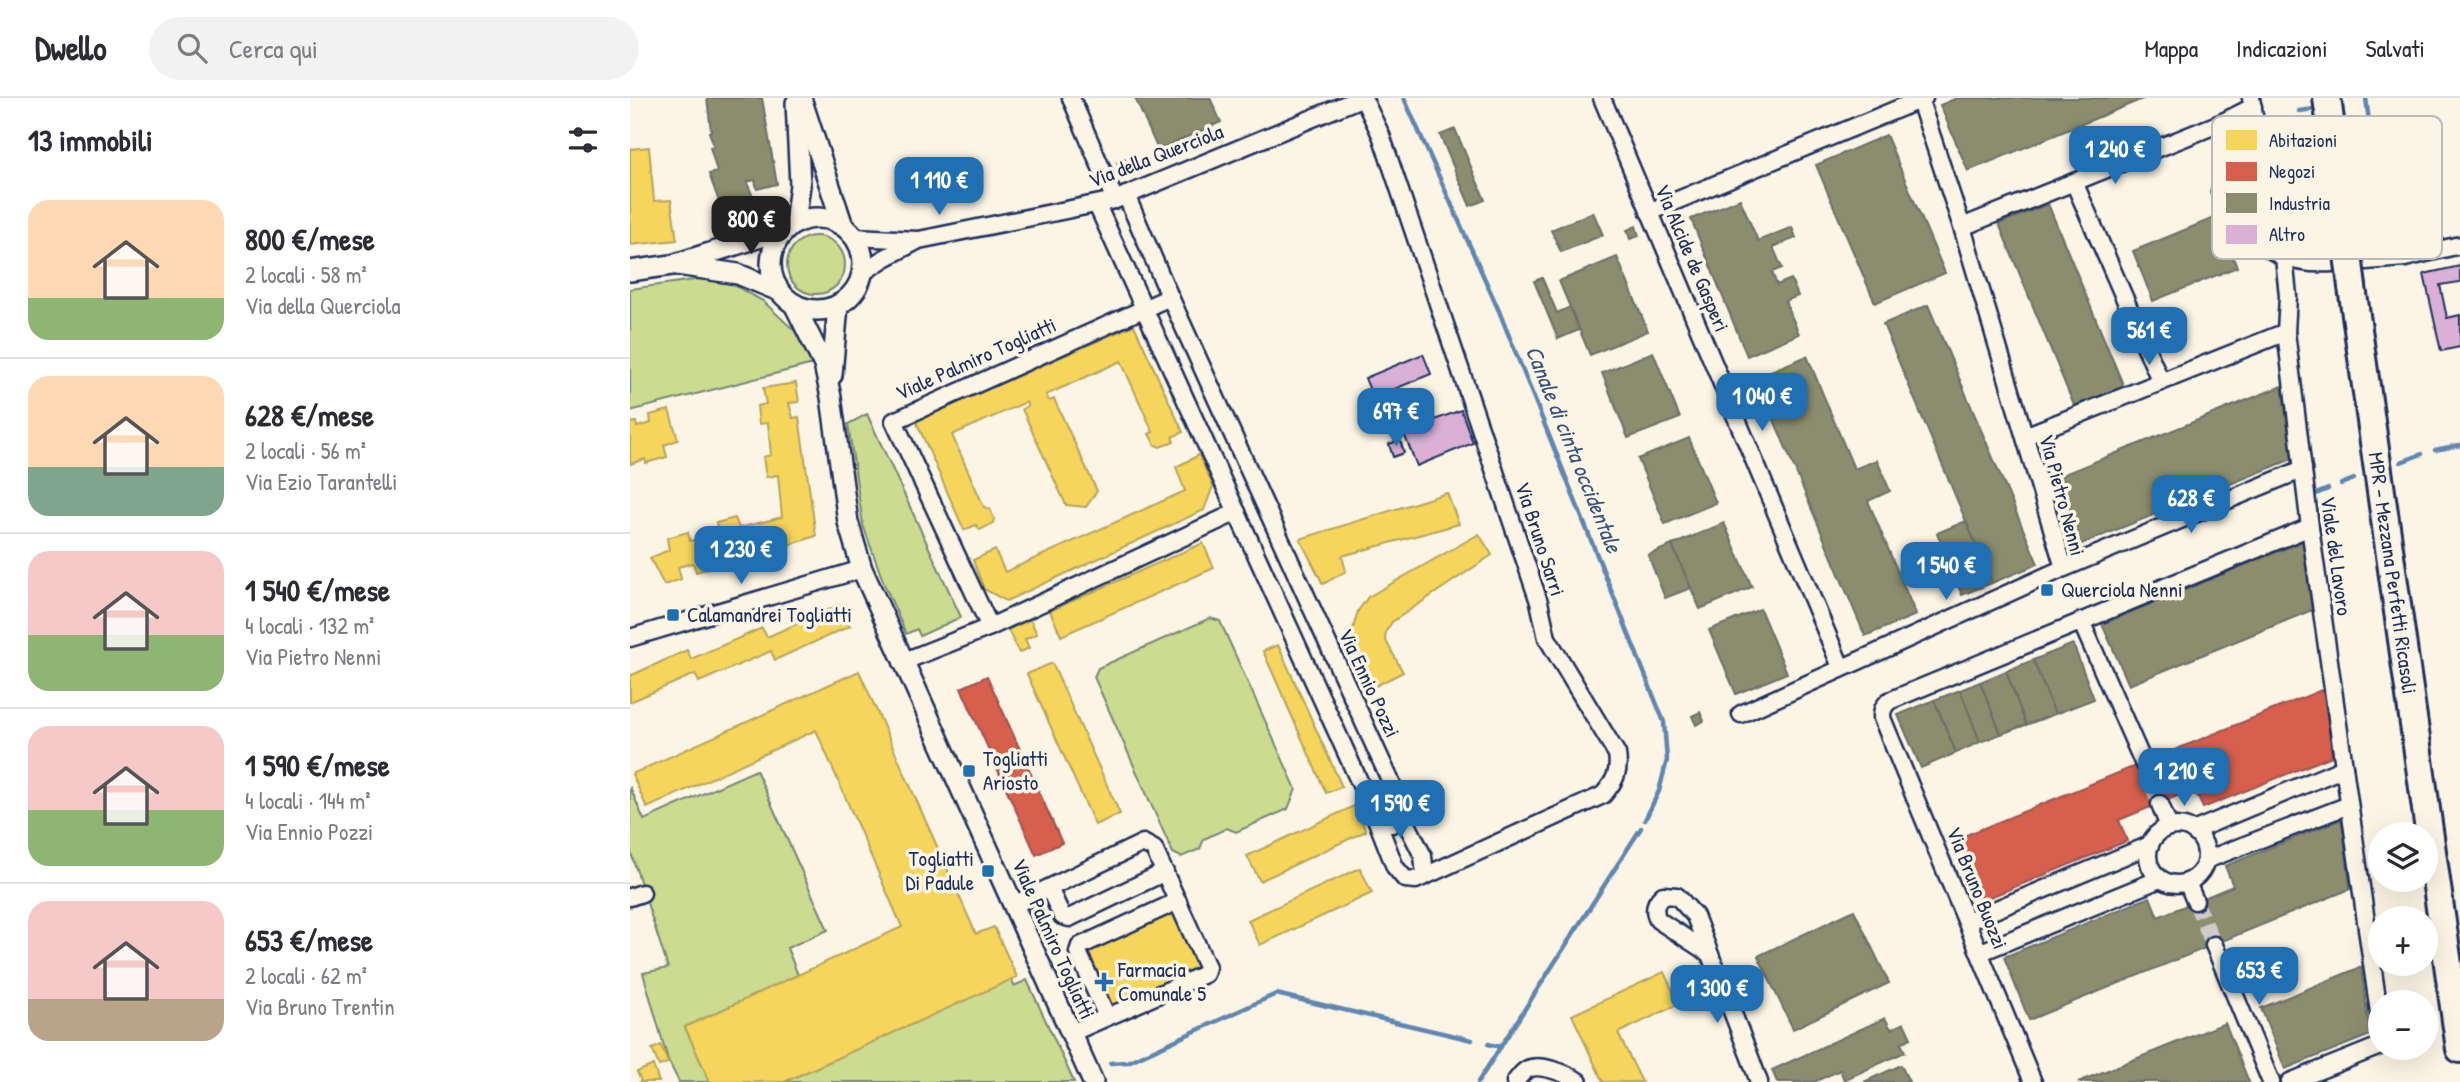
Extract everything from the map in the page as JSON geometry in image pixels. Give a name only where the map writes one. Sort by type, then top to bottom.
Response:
[{"type":"main road","name":"MPR - Mezzana Perfetti Ricasoli","points":[[2327,98],[2329,116]]},
{"type":"main road","name":"MPR - Mezzana Perfetti Ricasoli","points":[[2349,259],[2460,1049]]},
{"type":"street","points":[[779,291],[770,265],[777,240],[791,226],[800,185],[798,98]]},
{"type":"street","points":[[798,98],[849,231],[860,248],[862,273]]},
{"type":"street","name":"Via Ennio Pozzi","points":[[1071,98],[1170,297],[1401,804],[1402,814],[1423,856],[1425,876]]},
{"type":"street","name":"Via della Querciola","points":[[838,305],[854,292],[862,273],[919,240],[1097,205],[1362,98]]},
{"type":"street","name":"Via Bruno Sarri","points":[[1362,98],[1381,135],[1539,602],[1547,638],[1617,754],[1619,766],[1615,780],[1603,795],[1425,876]]},
{"type":"street","name":"Via Alcide de Gasperi","points":[[1602,98],[1841,667]]},
{"type":"street","points":[[1649,212],[1921,99]]},
{"type":"street","name":"Via Pietro Nenni","points":[[1741,714],[2064,568],[1921,99]]},
{"type":"street","points":[[2232,116],[2252,102]]},
{"type":"street","points":[[1962,227],[2212,126]]},
{"type":"street","points":[[2074,182],[2161,382]]},
{"type":"street","points":[[1097,205],[1375,816],[1395,867],[1405,879],[1416,880],[1425,876]]},
{"type":"street","name":"Via della Querciola","points":[[630,271],[673,265],[820,218],[849,231],[919,240]]},
{"type":"street","points":[[2442,249],[2460,245]]},
{"type":"street","name":"Viale del Lavoro","points":[[2284,259],[2288,296],[2286,332],[2310,527],[2376,990]]},
{"type":"street","points":[[2291,259],[2307,264],[2333,263]]},
{"type":"street","points":[[2366,261],[2392,259]]},
{"type":"street","name":"Via della Querciola","points":[[673,265],[738,274],[779,291],[794,304]]},
{"type":"street","name":"Viale Palmiro Togliatti","points":[[990,627],[894,421],[1170,297]]},
{"type":"street","points":[[794,304],[816,310],[838,305]]},
{"type":"street","name":"Viale Palmiro Togliatti","points":[[794,304],[824,365],[848,522],[862,569],[1093,1082]]},
{"type":"street","name":"Viale Palmiro Togliatti","points":[[831,397],[832,353],[838,305]]},
{"type":"street","points":[[2025,436],[2286,332]]},
{"type":"street","points":[[2064,568],[2303,469]]},
{"type":"street","points":[[902,662],[990,627],[1237,512]]},
{"type":"street","points":[[2143,762],[2081,621],[2310,527]]},
{"type":"street","points":[[630,638],[862,569]]},
{"type":"street","name":"Via Bruno Buozzi","points":[[2033,1082],[1882,718],[1882,711],[1889,701],[2081,621]]},
{"type":"street","points":[[2193,831],[2344,768]]},
{"type":"street","points":[[2160,804],[2169,827]]},
{"type":"street","points":[[2206,860],[2349,805]]},
{"type":"street","points":[[1375,816],[1382,823],[1392,824],[1402,814]]},
{"type":"street","points":[[2169,827],[2182,827],[2193,831],[2203,843],[2206,860],[2199,874],[2187,882],[2173,883],[2160,878],[2150,864],[2150,845],[2156,834],[2169,827]]},
{"type":"street","points":[[1013,905],[1143,843],[1154,849],[1165,872],[1208,971],[1071,1033]]},
{"type":"street","points":[[1968,921],[2150,845]]},
{"type":"street","points":[[1049,888],[1062,916],[1069,918],[1165,872]]},
{"type":"street","points":[[1981,952],[2160,878]]},
{"type":"street","points":[[2187,882],[2195,901]]},
{"type":"street","points":[[1107,1017],[1078,952],[1080,946],[1178,901]]},
{"type":"street","points":[[2214,945],[2271,1082]]},
{"type":"street","points":[[1710,954],[1759,1082]]},
{"type":"street","points":[[2290,1082],[2368,1051]]},
{"type":"street","points":[[1518,1078],[1528,1069],[1537,1067],[1572,1077],[1579,1082]]},
{"type":"green space","points":[[816,236],[827,238],[840,249],[845,265],[843,276],[832,289],[816,294],[805,292],[792,281],[787,265],[789,254],[800,241]]},
{"type":"green space","points":[[701,279],[732,284],[763,301],[799,335],[813,364],[630,411],[630,289]]},
{"type":"green space","points":[[867,414],[961,617],[920,636],[917,629],[906,634],[884,584],[863,525],[848,424]]},
{"type":"green space","points":[[1210,618],[1220,621],[1296,789],[1288,809],[1236,832],[1227,828],[1204,839],[1200,849],[1181,857],[1173,853],[1094,677],[1098,668]]},
{"type":"green space","points":[[756,770],[828,930],[787,948],[798,975],[685,1027],[710,1082],[679,1082],[668,1060],[643,973],[668,968],[630,850],[630,787],[644,820]]},
{"type":"green space","points":[[1011,979],[1014,986],[1027,980],[1074,1082],[784,1082]]},
{"type":"building: Abitazioni","points":[[649,147],[654,201],[671,200],[677,240],[630,245],[630,149]]},
{"type":"building: Abitazioni","points":[[1134,325],[1183,432],[1172,437],[1174,442],[1160,447],[1155,445],[1149,434],[1153,432],[1121,361],[1046,395],[1049,401],[1054,399],[1097,491],[1086,507],[1066,505],[1022,409],[1028,406],[1026,402],[952,435],[984,507],[990,509],[994,519],[993,523],[980,530],[976,525],[964,530],[916,421]]},
{"type":"building: Abitazioni","points":[[796,383],[799,402],[789,403],[793,418],[799,417],[816,536],[745,559],[742,548],[728,553],[731,561],[696,572],[693,563],[678,567],[681,579],[664,585],[650,558],[669,550],[667,538],[688,532],[690,541],[719,533],[716,523],[735,518],[739,528],[782,517],[778,475],[766,477],[763,457],[771,455],[768,423],[759,424],[757,406],[766,404],[763,388]]},
{"type":"building: Abitazioni","points":[[669,410],[678,440],[664,445],[667,457],[646,463],[645,459],[630,464],[630,423],[636,422],[637,427],[651,423],[650,415]]},
{"type":"building: Abitazioni","points":[[1199,455],[1213,486],[1204,510],[1006,601],[984,589],[973,560],[995,550],[1005,572],[1185,491],[1176,467]]},
{"type":"building: Abitazioni","points":[[1447,493],[1459,524],[1342,556],[1346,571],[1323,584],[1300,539]]},
{"type":"building: Abitazioni","points":[[1479,534],[1492,555],[1392,622],[1386,631],[1385,639],[1403,672],[1372,688],[1352,647],[1352,632],[1358,611],[1368,597]]},
{"type":"building: Abitazioni","points":[[1203,543],[1214,568],[1061,636],[1050,611]]},
{"type":"building: Abitazioni","points":[[839,605],[850,626],[775,660],[771,651],[699,682],[695,674],[630,702],[630,676],[687,650],[691,659],[762,628],[767,637]]},
{"type":"building: Abitazioni","points":[[1030,619],[1037,634],[1025,639],[1029,648],[1019,653],[1008,630]]},
{"type":"building: Abitazioni","points":[[1278,645],[1342,787],[1326,793],[1263,651]]},
{"type":"building: Abitazioni","points":[[1052,663],[1120,814],[1095,825],[1027,674]]},
{"type":"building: Abitazioni","points":[[859,671],[976,934],[994,927],[1017,977],[784,1082],[710,1082],[685,1027],[902,927],[816,730],[647,808],[632,774]]},
{"type":"building: Abitazioni","points":[[1354,806],[1366,831],[1260,881],[1247,856]]},
{"type":"building: Abitazioni","points":[[1360,868],[1372,893],[1260,945],[1248,920]]},
{"type":"building: Abitazioni","points":[[1173,907],[1201,965],[1113,1007],[1085,949]]},
{"type":"building: Abitazioni","points":[[1664,972],[1679,1004],[1618,1033],[1642,1082],[1603,1082],[1572,1015]]},
{"type":"building: Abitazioni","points":[[661,1045],[668,1063],[659,1066],[652,1049]]},
{"type":"building: Abitazioni","points":[[653,1065],[659,1082],[639,1082],[641,1081],[637,1072]]},
{"type":"building: Negozi","points":[[987,676],[1062,843],[1036,855],[961,688]]},
{"type":"building: Negozi","points":[[2324,689],[2332,756],[2203,808],[2194,789],[2119,820],[2127,841],[1978,902],[1954,840]]},
{"type":"building: Industria","points":[[707,98],[762,98],[777,184],[757,189],[755,180],[747,182],[753,197],[721,207],[709,174],[717,172],[710,147],[714,146],[709,132]]},
{"type":"building: Industria","points":[[1135,98],[1210,98],[1221,122],[1158,150]]},
{"type":"building: Industria","points":[[1957,98],[2145,98],[1968,171],[1940,105]]},
{"type":"building: Industria","points":[[1455,129],[1485,200],[1470,206],[1440,135]]},
{"type":"building: Industria","points":[[1886,135],[1945,273],[1875,303],[1816,165]]},
{"type":"building: Industria","points":[[1124,158],[1134,169],[1123,175],[1117,162]]},
{"type":"building: Industria","points":[[1740,199],[1758,241],[1792,227],[1796,238],[1773,247],[1782,268],[1772,272],[1777,285],[1791,279],[1798,296],[1785,301],[1799,334],[1747,356],[1691,219]]},
{"type":"building: Industria","points":[[2048,204],[2124,387],[2075,408],[1999,224]]},
{"type":"building: Industria","points":[[1593,212],[1603,235],[1561,252],[1551,230]]},
{"type":"building: Industria","points":[[2212,219],[2212,259],[2234,259],[2237,267],[2153,301],[2133,251]]},
{"type":"building: Industria","points":[[1636,226],[1639,236],[1630,239],[1627,230]]},
{"type":"building: Industria","points":[[1617,257],[1648,331],[1590,355],[1559,281]]},
{"type":"building: Industria","points":[[1542,278],[1557,313],[1570,307],[1579,330],[1558,339],[1534,281]]},
{"type":"building: Industria","points":[[1928,305],[2038,564],[1992,583],[1883,324]]},
{"type":"building: Industria","points":[[1653,352],[1680,418],[1628,438],[1602,373]]},
{"type":"building: Industria","points":[[1807,356],[1854,469],[1877,460],[1890,491],[1868,501],[1916,615],[1865,636],[1756,377]]},
{"type":"building: Industria","points":[[2282,386],[2292,459],[2079,545],[2052,479]]},
{"type":"building: Industria","points":[[1689,438],[1716,503],[1665,524],[1638,459]]},
{"type":"building: Industria","points":[[1966,521],[1979,552],[1950,564],[1937,533]]},
{"type":"building: Industria","points":[[1724,523],[1752,587],[1700,609],[1672,545]]},
{"type":"building: Industria","points":[[2304,541],[2312,610],[2129,685],[2102,624]]},
{"type":"building: Industria","points":[[1672,545],[1691,588],[1665,598],[1648,555]]},
{"type":"building: Industria","points":[[1987,571],[1992,583],[1962,595],[1957,583]]},
{"type":"building: Industria","points":[[1760,609],[1787,673],[1736,694],[1709,630]]},
{"type":"building: Industria","points":[[2073,644],[2094,699],[2055,714],[2033,660]]},
{"type":"building: Industria","points":[[2033,660],[2055,714],[2026,725],[2006,671]]},
{"type":"building: Industria","points":[[2006,671],[2026,725],[2001,734],[1980,682]]},
{"type":"building: Industria","points":[[1980,682],[2001,734],[1980,742],[1960,690]]},
{"type":"building: Industria","points":[[1960,690],[1980,742],[1956,753],[1934,700]]},
{"type":"building: Industria","points":[[1934,700],[1956,753],[1921,768],[1898,715]]},
{"type":"building: Industria","points":[[1700,712],[1704,721],[1696,725],[1692,716]]},
{"type":"building: Industria","points":[[2342,819],[2350,889],[2029,1020],[2004,957],[2150,897],[2158,917],[2233,886],[2225,866]]},
{"type":"building: Industria","points":[[1854,910],[1889,983],[1793,1029],[1758,956]]},
{"type":"building: Industria","points":[[2361,967],[2368,1036],[2285,1069],[2261,1008]]},
{"type":"building: Industria","points":[[1885,1018],[1891,1029],[1904,1023],[1911,1038],[1901,1043],[1905,1052],[1844,1080],[1840,1070],[1814,1082],[1777,1082],[1772,1070]]},
{"type":"building: Industria","points":[[2225,1023],[2249,1082],[2078,1082]]},
{"type":"building: Industria","points":[[1901,1065],[1909,1082],[1864,1082]]},
{"type":"building: Altro","points":[[2460,266],[2460,282],[2440,285],[2447,318],[2460,315],[2460,347],[2441,351],[2424,274]]},
{"type":"building: Altro","points":[[1423,354],[1431,374],[1373,398],[1365,378]]},
{"type":"building: Altro","points":[[1415,401],[1424,424],[1461,410],[1473,443],[1417,466],[1394,409]]},
{"type":"building: Altro","points":[[1400,440],[1404,453],[1393,457],[1389,444]]},
{"type":"waterway","name":"Canale di cinta occidentale","points":[[1404,98],[1499,311],[1664,722],[1667,760],[1659,791],[1645,820]]},
{"type":"waterway","points":[[2366,98],[2368,116]]},
{"type":"waterway","points":[[2299,111],[2315,109]]},
{"type":"waterway","points":[[2435,450],[2460,445]]},
{"type":"waterway","points":[[2401,462],[2422,454]]},
{"type":"waterway","points":[[2341,484],[2354,479]]},
{"type":"waterway","points":[[2316,494],[2328,489]]},
{"type":"waterway","name":"Canale di cinta occidentale","points":[[1478,1082],[1641,828]]},
{"type":"waterway","points":[[1110,1063],[1128,1062],[1276,994],[1472,1040]]},
{"type":"waterway","points":[[1488,1044],[1501,1047]]},
{"type":"tunnel","points":[[2143,762],[2160,804]]},
{"type":"tunnel","points":[[2195,901],[2214,945]]},
{"type":"place","name":"Querciola Nenni","points":[[2047,590]]},
{"type":"place","name":"Calamandrei Togliatti","points":[[673,615]]},
{"type":"place","name":"Togliatti Ariosto","points":[[969,771]]},
{"type":"place","name":"Togliatti Di Padule","points":[[988,871]]},
{"type":"place","name":"Farmacia Comunale 5","points":[[1104,982]]}]
